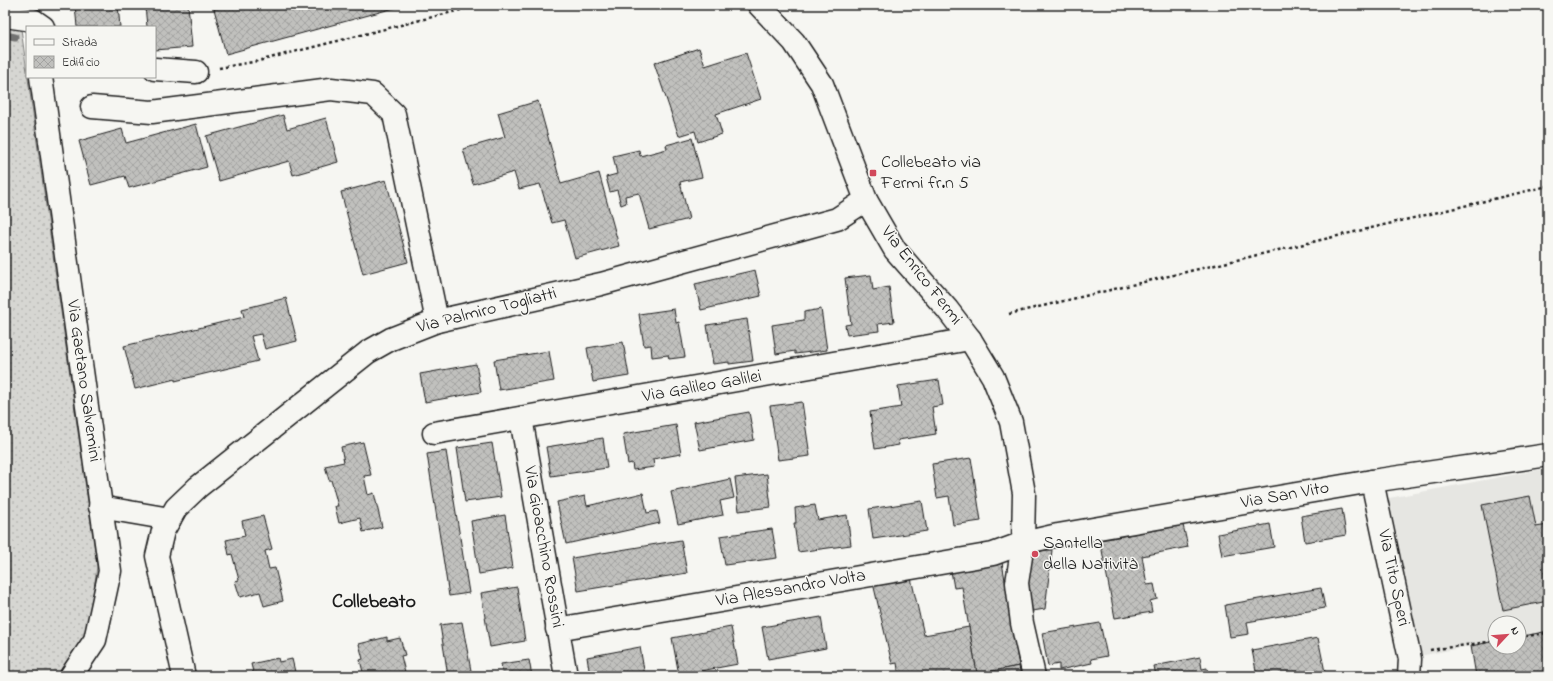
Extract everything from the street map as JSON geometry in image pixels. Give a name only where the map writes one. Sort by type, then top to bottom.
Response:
[{"type":"street","name":"Via Enrico Fermi","points":[[759,5],[794,42],[822,84],[866,200],[895,250],[947,309],[970,340],[993,377],[1011,422],[1024,493],[1023,543],[1017,583],[1022,623],[1034,676]]},
{"type":"street","points":[[5,16],[36,20]]},
{"type":"street","points":[[156,69],[196,72]]},
{"type":"street","name":"Via Gaetano Salvemini","points":[[41,78],[110,571],[95,640],[71,676]]},
{"type":"street","points":[[92,107],[152,112],[331,89],[373,94],[394,114],[437,321]]},
{"type":"street","name":"Via Palmiro Togliatti","points":[[184,676],[157,556],[163,530],[176,508],[198,488],[368,352],[391,338],[437,321],[601,284],[837,219],[866,200]]},
{"type":"street","name":"Via Palmiro Togliatti","points":[[837,219],[879,223]]},
{"type":"street","name":"Via Galileo Galilei","points":[[434,433],[970,340]]},
{"type":"street","name":"Via Gioacchino Rossini","points":[[521,418],[566,676]]},
{"type":"street","name":"Via San Vito","points":[[1023,543],[1058,535],[1372,481],[1548,455]]},
{"type":"street","name":"Via Tito Speri","points":[[1372,481],[1410,659],[1409,676]]},
{"type":"street","points":[[100,508],[170,519]]},
{"type":"street","name":"Via Alessandro Volta","points":[[557,629],[993,554],[1023,543]]},
{"type":"path","points":[[196,72],[258,61],[480,5]]},
{"type":"path","points":[[1010,314],[1548,186]]},
{"type":"path","points":[[1527,637],[1548,634]]},
{"type":"path","points":[[1407,645],[1487,641]]},
{"type":"shaded area","points":[[5,6],[18,8],[26,65],[26,78],[28,78],[97,566],[90,622],[79,648],[58,676],[5,676]]},
{"type":"shaded area","points":[[1548,468],[1548,630],[1527,634],[1527,615],[1487,615],[1487,643],[1420,656],[1389,498]]},
{"type":"building","points":[[75,5],[118,5],[120,26],[77,26]]},
{"type":"building","points":[[145,5],[188,5],[192,47],[156,50],[156,26],[147,26]]},
{"type":"building","points":[[229,5],[398,5],[398,7],[226,54],[214,9]]},
{"type":"building","points":[[699,48],[705,66],[746,53],[761,99],[716,114],[722,134],[698,142],[695,131],[679,136],[654,63]]},
{"type":"building","points":[[538,101],[561,184],[599,173],[619,246],[575,258],[564,220],[552,223],[540,184],[519,189],[514,172],[473,184],[463,149],[505,137],[498,113]]},
{"type":"building","points":[[283,115],[287,129],[326,118],[338,162],[293,175],[289,161],[219,181],[206,136]]},
{"type":"building","points":[[196,124],[207,167],[129,188],[125,176],[91,185],[79,141],[122,129],[126,143]]},
{"type":"building","points":[[692,138],[702,177],[680,182],[689,219],[649,229],[639,193],[625,196],[626,203],[621,205],[617,190],[610,192],[606,177],[617,174],[613,156],[639,150],[640,156],[667,149],[666,145]]},
{"type":"building","points":[[386,180],[408,262],[363,274],[341,192]]},
{"type":"building","points":[[755,270],[761,296],[701,310],[695,284]]},
{"type":"building","points":[[871,275],[873,290],[889,287],[894,322],[878,324],[879,331],[847,335],[845,325],[851,324],[845,278]]},
{"type":"building","points":[[286,298],[297,341],[265,349],[261,334],[251,336],[258,361],[135,389],[124,346],[244,317],[242,309]]},
{"type":"building","points":[[674,309],[676,323],[679,322],[685,357],[669,359],[668,355],[652,357],[651,345],[644,346],[639,314]]},
{"type":"building","points":[[821,309],[827,350],[795,354],[795,351],[776,354],[772,325],[804,320],[804,312]]},
{"type":"building","points":[[747,319],[753,361],[713,364],[707,325]]},
{"type":"building","points":[[623,342],[629,376],[593,382],[587,348]]},
{"type":"building","points":[[549,351],[554,381],[499,390],[494,360]]},
{"type":"building","points":[[476,364],[481,392],[425,402],[420,374]]},
{"type":"building","points":[[939,380],[943,405],[932,407],[936,434],[898,440],[899,445],[875,449],[870,412],[901,407],[898,386]]},
{"type":"building","points":[[802,402],[810,456],[778,460],[770,406]]},
{"type":"building","points":[[749,412],[754,440],[700,450],[694,422]]},
{"type":"building","points":[[676,425],[681,454],[653,459],[654,467],[633,470],[632,463],[628,464],[623,434]]},
{"type":"building","points":[[603,438],[607,468],[551,476],[546,447]]},
{"type":"building","points":[[363,442],[371,475],[364,476],[368,495],[374,493],[382,527],[363,532],[360,518],[339,523],[335,506],[338,506],[331,480],[329,480],[325,466],[344,462],[341,447]]},
{"type":"building","points":[[492,443],[501,497],[465,502],[457,448]]},
{"type":"building","points":[[446,451],[469,593],[449,596],[427,454]]},
{"type":"building","points":[[971,458],[981,521],[953,525],[949,496],[937,498],[932,464]]},
{"type":"building","points":[[767,474],[771,507],[739,511],[735,478]]},
{"type":"building","points":[[730,479],[734,498],[720,501],[723,515],[678,524],[671,492]]},
{"type":"building","points":[[643,493],[647,513],[657,511],[660,523],[566,544],[557,502],[585,496],[587,506]]},
{"type":"building","points":[[1530,496],[1536,527],[1548,525],[1548,571],[1544,572],[1548,591],[1548,601],[1503,610],[1482,505]]},
{"type":"building","points":[[922,501],[927,531],[873,539],[869,509]]},
{"type":"building","points":[[815,505],[818,520],[847,515],[851,545],[798,552],[794,523],[796,523],[795,508]]},
{"type":"building","points":[[1342,509],[1346,535],[1305,542],[1301,516]]},
{"type":"building","points":[[505,515],[513,568],[479,574],[471,521]]},
{"type":"building","points":[[263,516],[272,549],[265,551],[269,569],[275,568],[283,601],[264,606],[260,592],[240,597],[235,581],[239,580],[232,554],[229,555],[226,540],[245,536],[242,521]]},
{"type":"building","points":[[1270,524],[1274,547],[1222,556],[1218,534]]},
{"type":"building","points":[[1183,525],[1188,547],[1142,556],[1147,585],[1154,584],[1157,599],[1150,601],[1152,612],[1115,618],[1100,540]]},
{"type":"building","points":[[772,529],[777,558],[725,565],[720,536]]},
{"type":"building","points":[[681,540],[687,573],[578,591],[572,558]]},
{"type":"building","points":[[1044,550],[1052,550],[1045,609],[1026,612],[1028,563],[1035,554]]},
{"type":"building","points":[[1002,562],[1019,666],[977,674],[962,587],[954,588],[951,571]]},
{"type":"building","points":[[911,578],[924,635],[969,627],[977,674],[968,676],[899,676],[897,663],[892,664],[873,583]]},
{"type":"building","points":[[517,587],[525,641],[490,647],[481,593]]},
{"type":"building","points":[[1321,588],[1325,608],[1247,622],[1249,634],[1230,637],[1225,605]]},
{"type":"building","points":[[821,617],[826,648],[768,659],[762,627]]},
{"type":"building","points":[[462,622],[472,676],[448,676],[440,625]]},
{"type":"building","points":[[1100,623],[1107,656],[1091,659],[1092,663],[1059,670],[1059,664],[1048,666],[1042,633]]},
{"type":"building","points":[[731,627],[738,664],[679,675],[672,638]]},
{"type":"building","points":[[1548,631],[1548,676],[1476,676],[1471,646],[1487,643],[1487,655],[1527,655],[1527,635]]},
{"type":"building","points":[[387,637],[387,641],[400,638],[405,655],[401,656],[406,676],[364,676],[360,660],[363,659],[359,644]]},
{"type":"building","points":[[1318,638],[1325,672],[1302,676],[1257,676],[1252,650]]},
{"type":"building","points":[[640,647],[645,676],[590,676],[587,657]]},
{"type":"building","points":[[1200,657],[1202,669],[1207,668],[1208,676],[1156,676],[1154,666]]},
{"type":"building","points":[[278,658],[279,662],[292,659],[296,676],[254,676],[251,664]]},
{"type":"building","points":[[529,660],[532,676],[503,676],[501,664]]},
{"type":"building","points":[[1019,666],[1021,676],[968,676],[977,674]]},
{"type":"waterway","points":[[5,35],[15,37]]},
{"type":"place","name":"Collebeato via Fermi fr.n 5","points":[[873,173]]},
{"type":"place","name":"Santella della Natività","points":[[1035,554]]},
{"type":"district","name":"Collebeato","points":[[374,602]]}]
